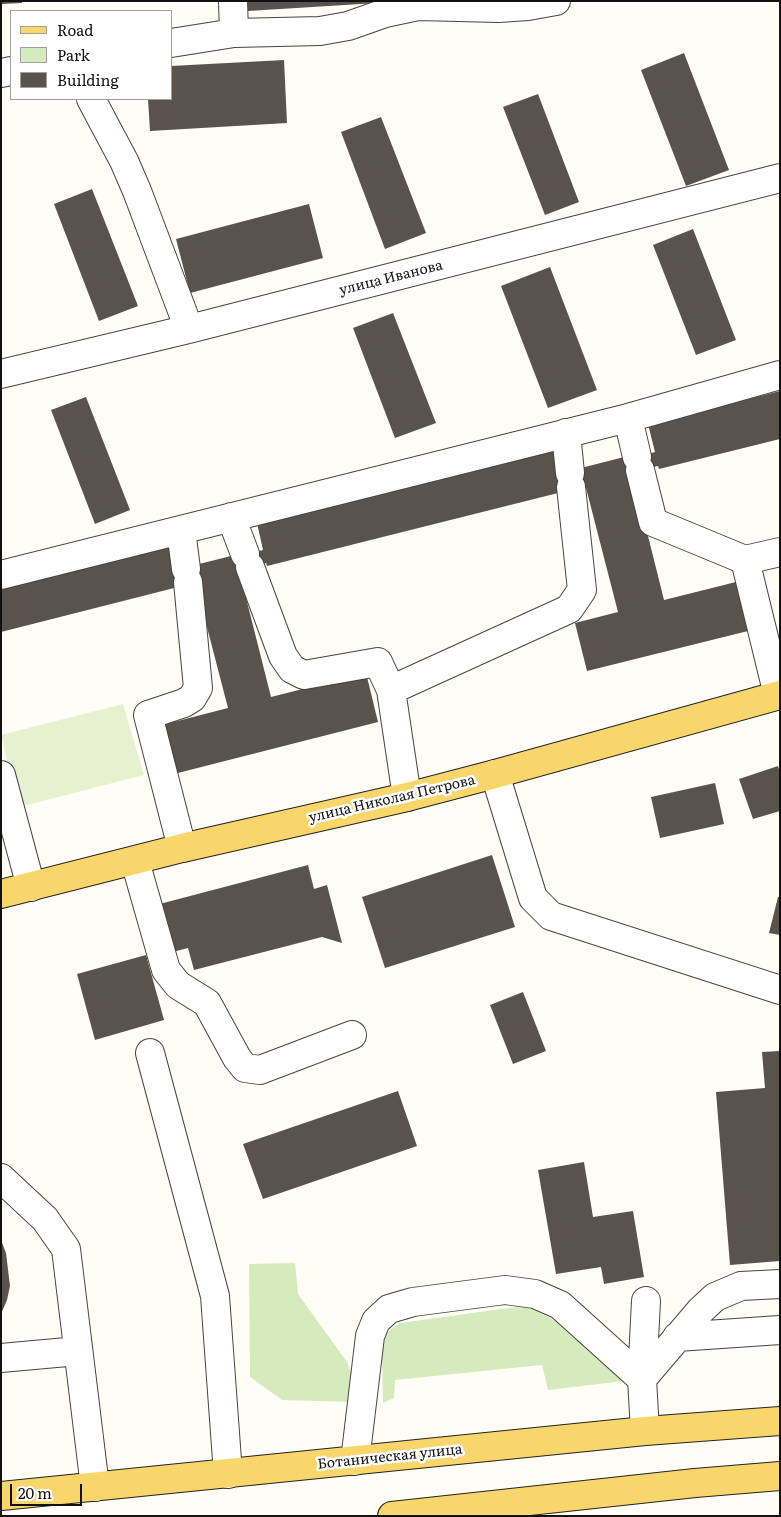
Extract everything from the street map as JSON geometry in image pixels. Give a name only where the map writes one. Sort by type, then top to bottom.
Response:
[{"type":"main road","name":"улица Николая Петрова","points":[[1,894],[182,848],[495,774],[779,695]]},
{"type":"main road","name":"Ботаническая улица","points":[[1,1496],[646,1431],[780,1421]]},
{"type":"main road","points":[[392,1516],[703,1482],[780,1476]]},
{"type":"street","points":[[233,1],[234,33]]},
{"type":"street","points":[[172,43],[234,33],[320,31],[348,26],[385,13],[418,6],[499,8],[528,6],[556,1]]},
{"type":"street","points":[[92,100],[124,161],[189,329]]},
{"type":"street","name":"улица Иванова","points":[[1,374],[189,329],[779,180]]},
{"type":"street","points":[[1,575],[628,418],[780,375]]},
{"type":"street","points":[[628,418],[653,522],[746,560],[780,552]]},
{"type":"street","points":[[391,690],[569,608],[582,590],[566,433]]},
{"type":"street","points":[[231,517],[283,656],[292,669],[304,674],[378,662],[391,690],[407,796]]},
{"type":"street","points":[[181,530],[198,688],[192,698],[184,703],[148,715],[182,848]]},
{"type":"street","points":[[746,560],[779,695]]},
{"type":"street","points":[[495,774],[532,898],[551,916],[780,990]]},
{"type":"street","points":[[1,775],[31,887]]},
{"type":"street","points":[[135,861],[166,970],[178,984],[207,1003],[237,1058],[245,1068],[260,1070],[352,1035]]},
{"type":"street","points":[[150,1053],[215,1296],[228,1474]]},
{"type":"street","points":[[1,1178],[45,1219],[66,1249],[96,1487]]},
{"type":"street","points":[[642,1379],[700,1311],[715,1297],[741,1286],[780,1284]]},
{"type":"street","points":[[354,1461],[370,1336],[376,1321],[389,1309],[413,1302],[505,1290],[535,1294],[560,1305],[642,1379]]},
{"type":"street","points":[[646,1300],[642,1379],[646,1431]]},
{"type":"street","points":[[677,1337],[780,1330]]},
{"type":"street","points":[[1,1358],[78,1351]]},
{"type":"green space","points":[[123,704],[144,775],[19,807],[1,735]]},
{"type":"green space","points":[[295,1263],[298,1294],[347,1362],[351,1373],[352,1402],[282,1400],[250,1377],[249,1264]]},
{"type":"green space","points":[[528,1307],[556,1321],[580,1340],[624,1381],[548,1390],[542,1365],[395,1380],[394,1398],[383,1403],[383,1341],[391,1329],[400,1323]]},
{"type":"building","points":[[1,1],[22,1],[22,3],[1,4]]},
{"type":"building","points":[[248,1],[377,1],[377,3],[248,11]]},
{"type":"building","points":[[684,53],[729,170],[686,186],[641,70]]},
{"type":"building","points":[[284,60],[287,123],[150,131],[148,100],[172,100],[172,66]]},
{"type":"building","points":[[538,94],[579,202],[545,215],[503,107]]},
{"type":"building","points":[[381,117],[426,233],[385,249],[341,132]]},
{"type":"building","points":[[92,189],[138,306],[99,321],[54,204]]},
{"type":"building","points":[[309,204],[323,258],[190,293],[176,239]]},
{"type":"building","points":[[693,229],[736,340],[696,355],[653,245]]},
{"type":"building","points":[[550,267],[597,390],[548,408],[501,286]]},
{"type":"building","points":[[393,313],[436,423],[395,438],[353,328]]},
{"type":"building","points":[[780,391],[780,439],[659,469],[658,466],[632,472],[664,600],[736,582],[748,631],[587,671],[575,623],[618,612],[585,484],[565,489],[566,491],[267,566],[266,563],[239,570],[271,697],[366,673],[378,722],[170,775],[158,726],[228,708],[195,581],[182,586],[1,632],[1,583],[170,540],[191,566],[235,555],[236,557],[263,550],[257,523],[555,448],[581,468],[628,456],[629,459],[655,452],[648,424]]},
{"type":"building","points":[[86,397],[130,510],[95,524],[51,410]]},
{"type":"building","points":[[778,766],[780,773],[780,811],[753,819],[739,779]]},
{"type":"building","points":[[715,783],[724,824],[660,838],[651,797]]},
{"type":"building","points":[[492,855],[515,927],[385,968],[362,897]]},
{"type":"building","points":[[308,865],[314,889],[327,885],[342,943],[322,937],[194,970],[188,948],[165,954],[152,906]]},
{"type":"building","points":[[778,897],[780,897],[780,935],[769,933]]},
{"type":"building","points":[[146,955],[164,1020],[95,1040],[77,974]]},
{"type":"building","points":[[523,992],[546,1051],[513,1064],[490,1005]]},
{"type":"building","points":[[780,1051],[780,1261],[730,1265],[716,1092],[765,1088],[762,1052]]},
{"type":"building","points":[[398,1091],[417,1146],[263,1199],[243,1144]]},
{"type":"building","points":[[584,1162],[593,1217],[633,1211],[644,1277],[604,1284],[601,1267],[556,1274],[538,1170]]},
{"type":"building","points":[[1,1240],[6,1253],[10,1286],[1,1314]]}]
